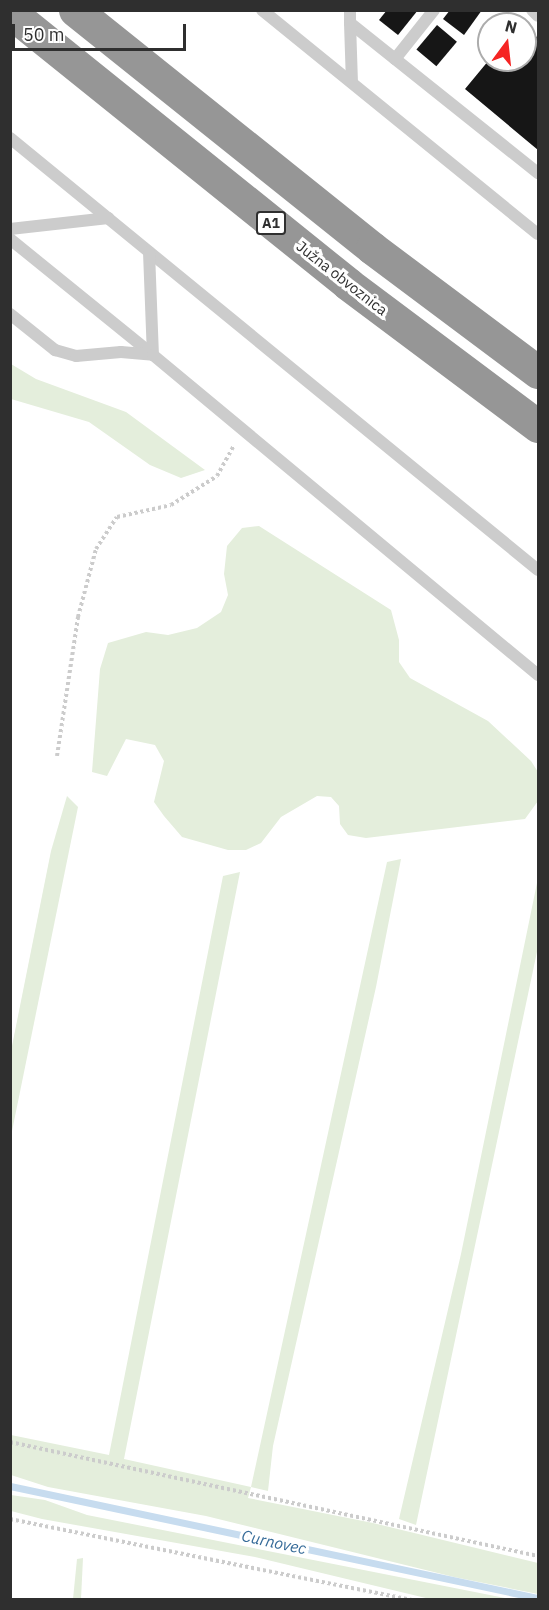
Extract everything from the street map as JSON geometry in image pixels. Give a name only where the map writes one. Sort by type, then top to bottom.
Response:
[{"type":"highway","points":[[75,10],[372,248],[538,372]]},
{"type":"highway","name":"Južna obvoznica","points":[[10,12],[348,284],[538,426]]},
{"type":"lane","points":[[262,10],[538,234]]},
{"type":"lane","points":[[395,59],[434,10]]},
{"type":"lane","points":[[532,10],[538,16]]},
{"type":"lane","points":[[350,17],[352,81]]},
{"type":"lane","points":[[350,17],[395,59],[538,173]]},
{"type":"lane","points":[[10,138],[538,570]]},
{"type":"lane","points":[[10,228],[108,218]]},
{"type":"lane","points":[[10,239],[538,675]]},
{"type":"lane","points":[[149,252],[153,355]]},
{"type":"lane","points":[[10,314],[55,350],[76,356],[121,352],[153,355]]},
{"type":"path","points":[[57,756],[78,617],[96,549],[117,517],[171,505],[217,476],[242,431]]},
{"type":"path","points":[[10,1442],[538,1556]]},
{"type":"path","points":[[10,1519],[412,1599]]},
{"type":"green space","points":[[11,364],[36,379],[126,412],[205,470],[181,478],[150,465],[89,422],[11,399]]},
{"type":"green space","points":[[259,526],[391,610],[399,640],[399,662],[410,678],[488,721],[531,761],[538,772],[538,801],[525,819],[366,838],[348,835],[340,824],[339,806],[331,797],[317,796],[281,817],[261,843],[246,850],[228,850],[182,837],[154,802],[164,761],[155,745],[126,739],[107,776],[92,772],[100,669],[108,643],[146,632],[168,635],[197,628],[221,612],[228,595],[224,574],[227,546],[242,528]]},
{"type":"green space","points":[[67,796],[78,807],[11,1136],[11,1051],[51,851]]},
{"type":"green space","points":[[401,859],[376,987],[273,1446],[268,1491],[251,1487],[387,862]]},
{"type":"green space","points":[[240,872],[124,1459],[251,1487],[248,1498],[373,1523],[538,1563],[538,1594],[454,1577],[206,1516],[48,1487],[11,1475],[11,1435],[109,1455],[223,876]]},
{"type":"green space","points":[[538,878],[538,947],[416,1525],[399,1519],[461,1254]]},
{"type":"green space","points":[[11,1495],[45,1500],[87,1515],[510,1599],[430,1599],[255,1557],[42,1519],[11,1511]]},
{"type":"green space","points":[[83,1558],[81,1599],[73,1599],[77,1559]]},
{"type":"building","points":[[387,10],[418,10],[398,35],[379,20]]},
{"type":"building","points":[[450,10],[482,10],[477,12],[477,17],[464,35],[443,19]]},
{"type":"building","points":[[437,25],[457,42],[436,66],[416,50]]},
{"type":"building","points":[[537,37],[538,150],[465,89],[479,72],[537,72]]},
{"type":"waterway","name":"Curnovec","points":[[10,1486],[538,1598]]}]
